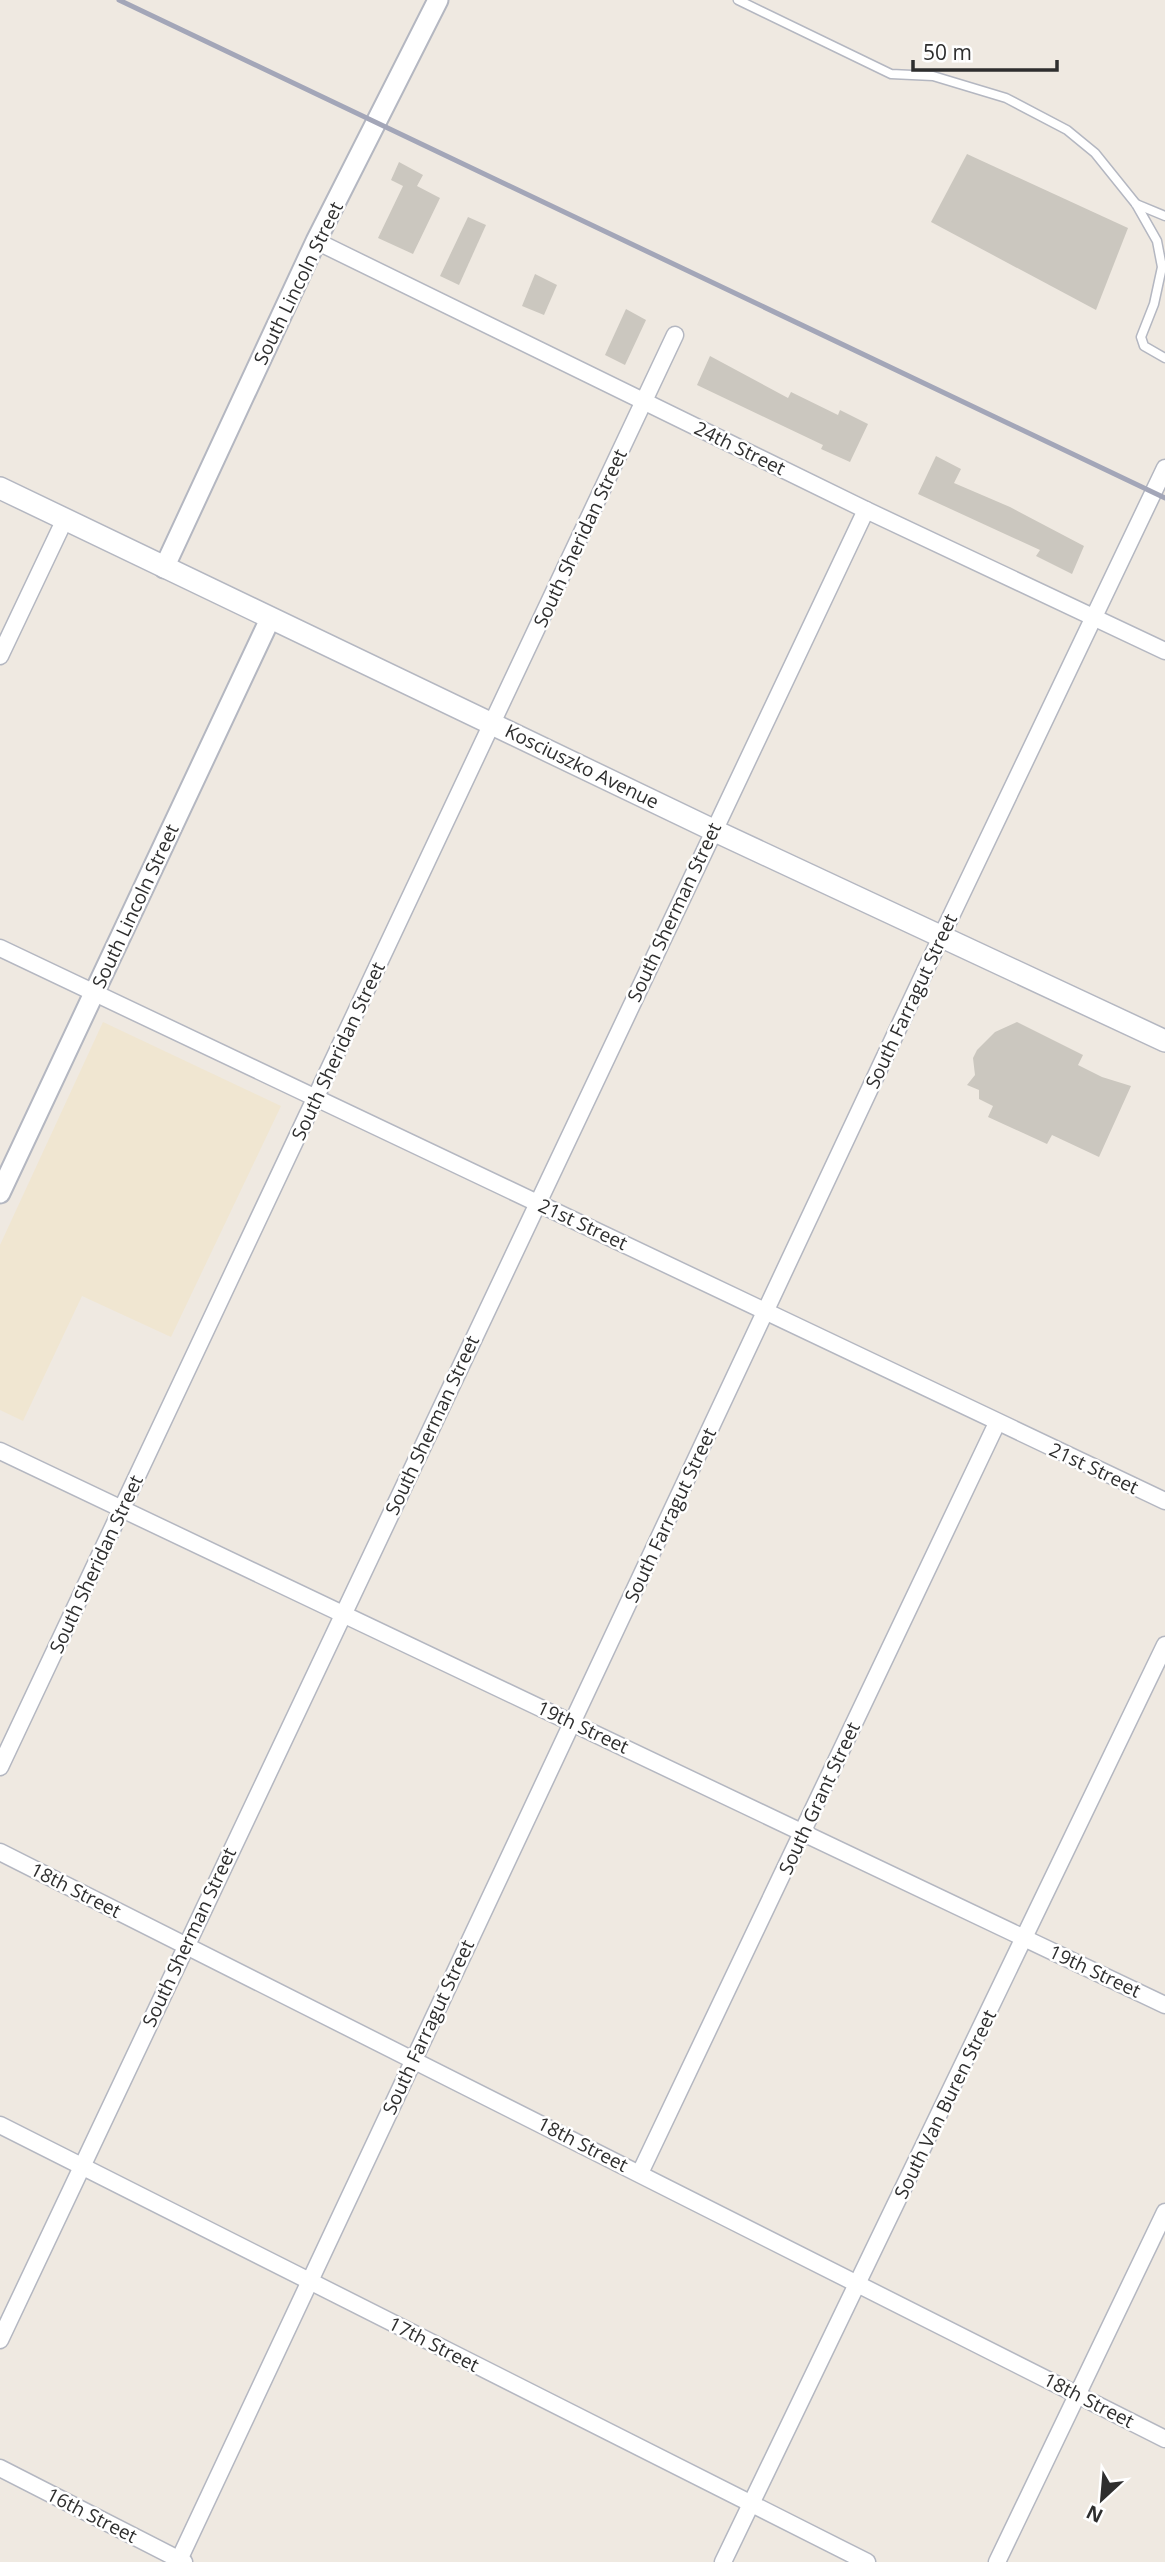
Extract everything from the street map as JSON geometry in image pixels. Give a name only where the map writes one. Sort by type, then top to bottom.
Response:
[{"type":"main road","name":"Kosciuszko Avenue","points":[[0,488],[713,830],[1165,1041]]},
{"type":"street","name":"South Lincoln Street","points":[[164,568],[316,241],[438,0]]},
{"type":"street","name":"24th Street","points":[[316,241],[866,510],[1165,651]]},
{"type":"street","name":"South Sheridan Street","points":[[0,1767],[675,335]]},
{"type":"street","name":"South Farragut Street","points":[[180,2561],[413,2059],[1165,468]]},
{"type":"street","name":"South Sherman Street","points":[[0,2340],[866,510]]},
{"type":"street","points":[[0,656],[65,519]]},
{"type":"street","name":"South Lincoln Street","points":[[0,1193],[270,619]]},
{"type":"street","name":"21st Street","points":[[0,948],[1165,1501]]},
{"type":"street","name":"South Grant Street","points":[[640,2173],[997,1423]]},
{"type":"street","name":"19th Street","points":[[0,1451],[1165,2005]]},
{"type":"street","name":"South Van Buren Street","points":[[723,2562],[1165,1645]]},
{"type":"street","name":"18th Street","points":[[0,1852],[1165,2439]]},
{"type":"street","name":"17th Street","points":[[0,2125],[867,2562]]},
{"type":"street","points":[[997,2562],[1165,2213]]},
{"type":"street","name":"16th Street","points":[[0,2468],[180,2561]]},
{"type":"lane","points":[[738,0],[891,74],[933,76],[963,83],[1040,113],[1095,153],[1136,204],[1157,241],[1162,267],[1154,304],[1141,337],[1144,346],[1165,358]]},
{"type":"lane","points":[[1136,204],[1165,216]]},
{"type":"shaded area","points":[[103,1022],[281,1106],[171,1337],[82,1296],[23,1421],[0,1410],[0,1245]]},
{"type":"building","points":[[967,154],[1128,228],[1096,310],[931,222]]},
{"type":"building","points":[[399,162],[423,175],[417,186],[440,198],[413,254],[378,238],[403,186],[391,180]]},
{"type":"building","points":[[468,217],[486,225],[459,285],[440,276]]},
{"type":"building","points":[[535,274],[557,285],[544,315],[522,306]]},
{"type":"building","points":[[626,309],[646,320],[625,365],[605,355]]},
{"type":"building","points":[[710,356],[788,398],[791,392],[838,415],[840,410],[868,424],[850,462],[821,449],[823,445],[697,385]]},
{"type":"building","points":[[936,456],[961,469],[954,483],[1010,507],[1084,546],[1072,574],[1036,556],[1040,550],[918,494]]},
{"type":"building","points":[[1017,1022],[1083,1055],[1078,1065],[1102,1077],[1131,1086],[1099,1157],[1052,1135],[1047,1144],[988,1117],[993,1106],[979,1099],[979,1090],[967,1085],[975,1075],[973,1058],[977,1050],[995,1032]]},
{"type":"railway","points":[[119,0],[1165,498]]}]
